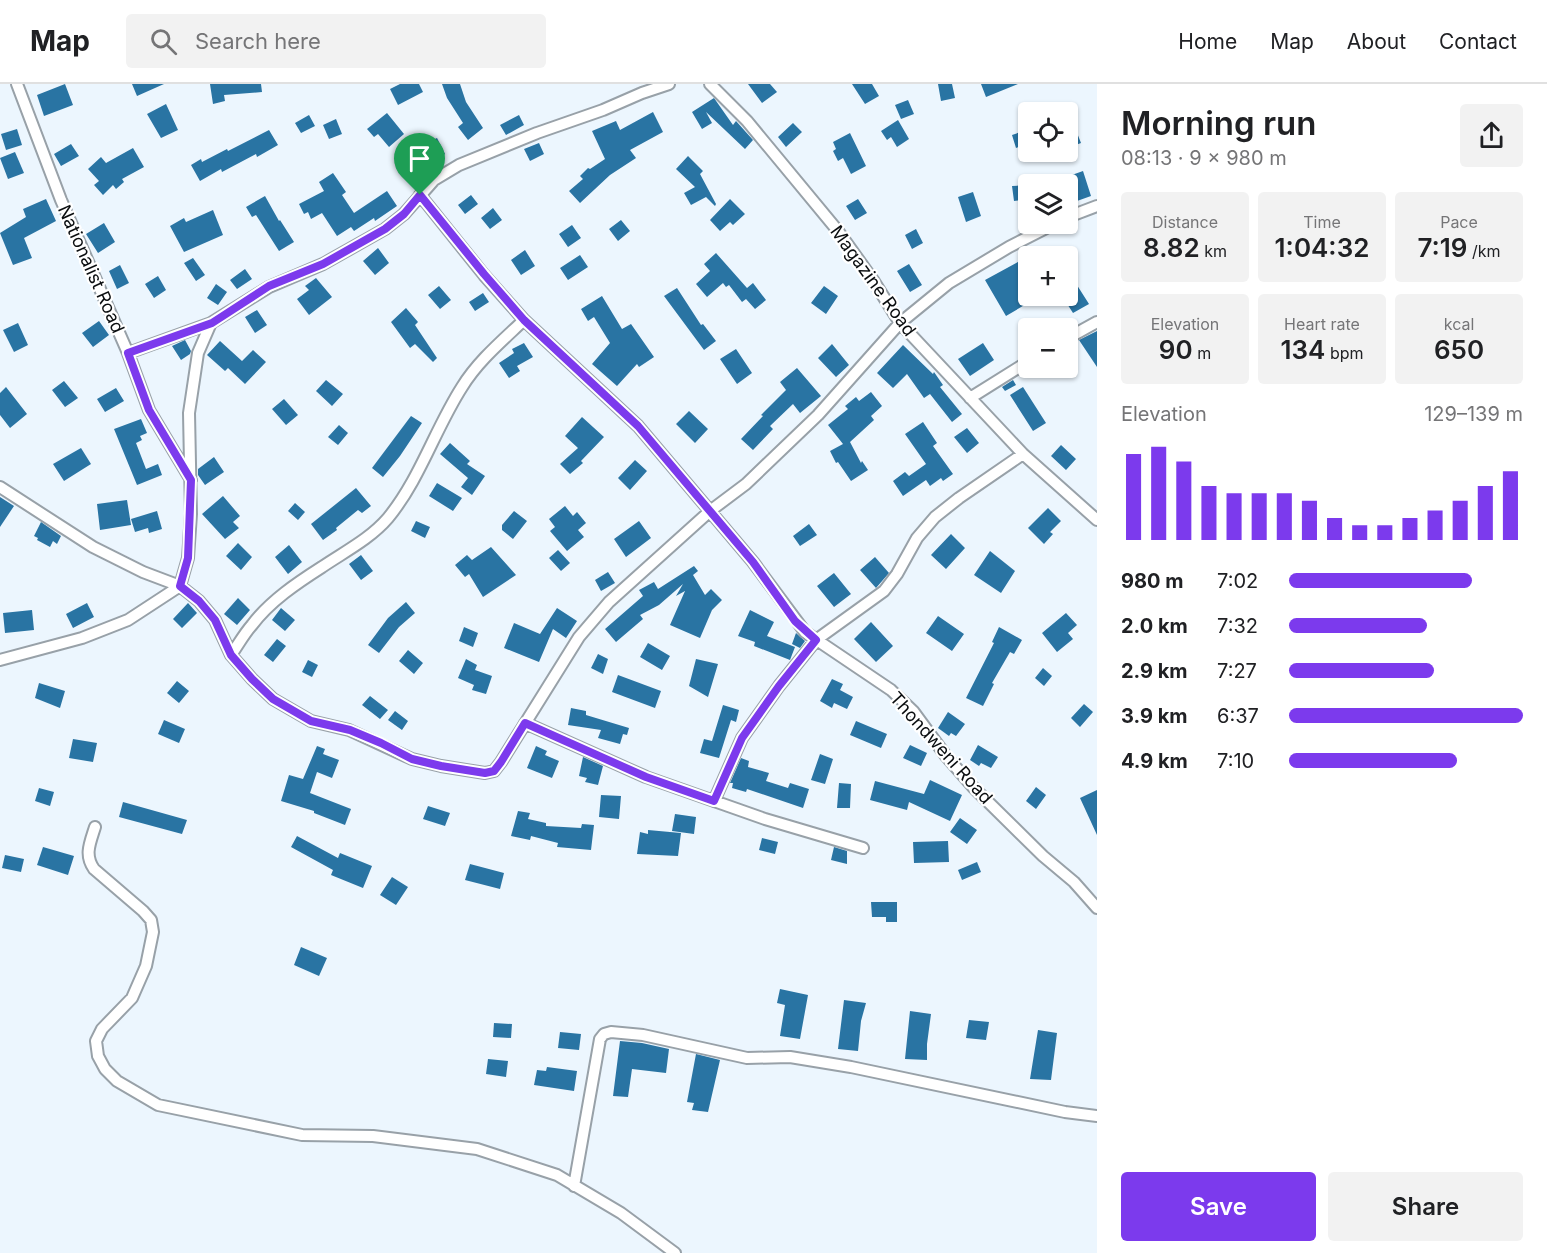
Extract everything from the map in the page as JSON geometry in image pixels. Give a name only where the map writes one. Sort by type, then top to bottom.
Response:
[{"type":"street","name":"Nationalist Road","points":[[17,84],[61,200],[128,353],[149,410],[191,480]]},
{"type":"street","points":[[128,353],[212,323],[269,286],[323,264],[385,229],[404,214],[434,180],[459,165],[669,84]]},
{"type":"street","name":"Magazine Road","points":[[710,84],[747,121],[838,231],[900,323],[1023,454],[1097,520]]},
{"type":"street","name":"Thondweni Road","points":[[420,195],[524,320],[638,426],[753,562],[795,621],[816,640],[891,690],[913,711],[946,756],[973,787],[1043,856],[1074,882],[1097,908]]},
{"type":"street","points":[[1078,214],[1097,206]]},
{"type":"street","points":[[0,487],[93,547],[143,572],[180,586],[199,601],[215,620],[231,655],[273,699],[311,721],[350,730],[412,759],[485,773],[494,771],[579,637],[609,602],[710,511],[746,484],[818,415],[900,323],[949,283],[1034,234]]},
{"type":"street","points":[[231,655],[252,624],[274,602],[351,549],[386,520],[409,489],[463,385],[486,357],[524,320]]},
{"type":"street","points":[[1078,332],[1097,322]]},
{"type":"street","points":[[0,660],[82,638],[128,620],[180,586],[188,558],[191,480],[189,413],[198,353],[212,323]]},
{"type":"street","points":[[970,398],[1018,368]]},
{"type":"street","points":[[714,801],[742,738],[779,686],[816,640],[884,591],[897,574],[917,538],[935,517],[1023,454]]},
{"type":"street","points":[[525,723],[646,777],[765,819],[863,848]]},
{"type":"street","points":[[95,827],[87,853],[89,863],[143,911],[151,920],[153,932],[146,966],[132,998],[102,1029],[96,1041],[101,1062],[117,1081],[158,1105],[302,1135],[373,1136],[477,1149],[557,1175],[621,1213],[675,1253]]},
{"type":"street","points":[[574,1186],[600,1039],[604,1034],[610,1032],[643,1035],[747,1058],[790,1058],[851,1067],[1065,1112],[1097,1116]]},
{"type":"building","points":[[65,84],[73,105],[44,116],[37,95]]},
{"type":"building","points":[[132,84],[164,84],[137,96]]},
{"type":"building","points":[[210,84],[261,84],[262,92],[224,95],[225,101],[213,104]]},
{"type":"building","points":[[400,84],[419,84],[423,92],[398,105],[390,89]]},
{"type":"building","points":[[442,84],[460,84],[466,102],[483,128],[468,140],[458,127],[463,123],[447,98]]},
{"type":"building","points":[[748,84],[770,84],[777,92],[762,103]]},
{"type":"building","points":[[852,84],[872,84],[879,96],[865,104]]},
{"type":"building","points":[[938,84],[952,84],[955,98],[941,101]]},
{"type":"building","points":[[981,84],[1018,84],[986,97]]},
{"type":"building","points":[[714,98],[733,125],[736,121],[753,140],[745,149],[706,112],[712,123],[702,129],[692,112]]},
{"type":"building","points":[[908,100],[914,114],[901,119],[895,105]]},
{"type":"building","points":[[166,104],[178,130],[161,138],[147,114]]},
{"type":"building","points":[[653,112],[663,132],[630,150],[636,158],[610,175],[580,203],[569,191],[583,179],[580,176],[588,168],[590,169],[605,159],[592,131],[616,121],[620,130]]},
{"type":"building","points":[[387,113],[404,134],[389,147],[378,134],[374,137],[367,129]]},
{"type":"building","points":[[309,115],[315,126],[301,133],[295,123]]},
{"type":"building","points":[[519,115],[524,125],[506,135],[500,125]]},
{"type":"building","points":[[336,119],[342,134],[329,139],[323,125]]},
{"type":"building","points":[[898,120],[909,139],[897,147],[891,137],[887,140],[881,131]]},
{"type":"building","points":[[793,123],[802,132],[786,147],[778,137]]},
{"type":"building","points":[[17,129],[22,145],[6,150],[1,134]]},
{"type":"building","points":[[269,130],[278,145],[222,172],[221,169],[200,181],[191,165],[227,149],[228,151]]},
{"type":"building","points":[[850,133],[866,166],[851,174],[843,158],[838,161],[833,151],[836,149],[833,142]]},
{"type":"building","points":[[1018,133],[1018,147],[1016,148],[1012,135]]},
{"type":"building","points":[[437,138],[445,154],[429,163],[420,146]]},
{"type":"building","points":[[539,143],[544,154],[530,161],[524,149]]},
{"type":"building","points":[[71,144],[79,156],[61,166],[54,154]]},
{"type":"building","points":[[133,148],[144,167],[122,179],[124,182],[116,189],[113,185],[103,195],[94,185],[99,181],[88,169],[101,157],[106,163]]},
{"type":"building","points":[[15,152],[24,173],[8,179],[0,158]]},
{"type":"building","points":[[688,156],[703,171],[700,174],[715,206],[706,197],[691,205],[684,193],[695,187],[676,169]]},
{"type":"building","points":[[1083,171],[1091,196],[1078,201],[1078,174],[1075,174]]},
{"type":"building","points":[[333,173],[346,192],[342,195],[354,213],[387,191],[397,206],[375,221],[374,218],[354,231],[351,227],[337,236],[322,213],[311,219],[308,212],[304,214],[299,204],[324,191],[319,182]]},
{"type":"building","points":[[1012,186],[1018,186],[1018,200],[1014,201]]},
{"type":"building","points":[[973,192],[981,216],[966,222],[958,197]]},
{"type":"building","points":[[471,195],[478,204],[465,214],[458,205]]},
{"type":"building","points":[[265,196],[294,242],[279,251],[256,215],[252,217],[246,207]]},
{"type":"building","points":[[46,199],[56,221],[24,238],[32,258],[13,265],[0,233],[26,217],[23,209]]},
{"type":"building","points":[[730,199],[745,214],[733,225],[730,222],[720,231],[710,220]]},
{"type":"building","points":[[858,199],[867,213],[855,220],[846,206]]},
{"type":"building","points":[[493,208],[502,220],[490,229],[481,218]]},
{"type":"building","points":[[213,210],[223,235],[184,252],[170,226],[184,218],[186,222]]},
{"type":"building","points":[[621,220],[630,231],[618,241],[609,229]]},
{"type":"building","points":[[104,223],[115,242],[98,253],[86,234]]},
{"type":"building","points":[[572,225],[581,238],[568,247],[559,234]]},
{"type":"building","points":[[916,229],[923,243],[912,249],[905,235]]},
{"type":"building","points":[[378,248],[389,263],[375,275],[363,261]]},
{"type":"building","points":[[525,250],[535,266],[521,275],[511,260]]},
{"type":"building","points":[[716,253],[747,288],[753,283],[766,300],[755,309],[746,299],[742,302],[729,285],[726,287],[723,283],[707,297],[696,284],[710,271],[704,264]]},
{"type":"building","points":[[580,255],[588,267],[568,280],[560,268]]},
{"type":"building","points":[[193,258],[205,275],[196,281],[184,263]]},
{"type":"building","points":[[1018,262],[1018,306],[1023,306],[1006,316],[985,280]]},
{"type":"building","points":[[909,264],[922,285],[910,292],[897,271]]},
{"type":"building","points":[[120,265],[129,283],[117,289],[109,271]]},
{"type":"building","points":[[245,269],[252,279],[237,289],[230,280]]},
{"type":"building","points":[[158,276],[166,290],[154,298],[145,284]]},
{"type":"building","points":[[316,278],[332,297],[309,315],[297,299],[309,290],[305,286]]},
{"type":"building","points":[[216,284],[227,292],[218,305],[207,298]]},
{"type":"building","points":[[439,286],[451,300],[440,309],[428,295]]},
{"type":"building","points":[[824,286],[838,296],[826,314],[811,303]]},
{"type":"building","points":[[1078,287],[1089,304],[1073,313],[1068,306],[1078,306]]},
{"type":"building","points":[[677,288],[701,325],[703,324],[716,341],[704,350],[664,296]]},
{"type":"building","points":[[483,293],[489,302],[475,311],[469,302]]},
{"type":"building","points":[[602,296],[622,329],[631,324],[654,357],[639,367],[637,364],[617,386],[592,364],[610,343],[594,317],[588,321],[581,309]]},
{"type":"building","points":[[406,308],[418,322],[415,325],[437,358],[433,362],[415,344],[410,348],[391,322]]},
{"type":"building","points":[[257,310],[267,325],[255,333],[245,317]]},
{"type":"building","points":[[99,321],[109,335],[93,347],[82,333]]},
{"type":"building","points":[[18,323],[28,345],[14,352],[3,330]]},
{"type":"building","points":[[1097,331],[1097,367],[1079,340]]},
{"type":"building","points":[[185,340],[191,351],[181,360],[172,346]]},
{"type":"building","points":[[220,341],[242,361],[253,350],[266,362],[245,384],[228,368],[225,371],[207,355]]},
{"type":"building","points":[[524,343],[533,357],[517,366],[520,371],[509,378],[499,363],[514,353],[512,349]]},
{"type":"building","points":[[983,343],[994,360],[970,376],[958,359]]},
{"type":"building","points":[[832,344],[849,365],[836,377],[818,358]]},
{"type":"building","points":[[903,345],[933,374],[934,372],[943,385],[940,387],[962,414],[952,422],[930,394],[924,398],[907,374],[893,388],[877,373]]},
{"type":"building","points":[[736,349],[752,373],[737,384],[720,359]]},
{"type":"building","points":[[797,368],[821,396],[800,413],[793,404],[770,426],[773,429],[753,450],[741,439],[786,390],[780,382]]},
{"type":"building","points":[[326,380],[343,394],[332,406],[316,391]]},
{"type":"building","points":[[1013,380],[1016,385],[1005,391],[1002,387]]},
{"type":"building","points":[[64,381],[78,398],[65,407],[52,390]]},
{"type":"building","points":[[6,387],[27,414],[10,428],[0,415],[0,393]]},
{"type":"building","points":[[1023,387],[1046,423],[1033,431],[1010,395]]},
{"type":"building","points":[[116,388],[124,401],[105,412],[97,399]]},
{"type":"building","points":[[871,392],[882,406],[871,416],[874,420],[850,442],[861,463],[862,461],[868,470],[851,481],[838,462],[836,463],[830,451],[843,444],[828,425],[848,409],[845,406],[856,397],[859,401]]},
{"type":"building","points":[[284,399],[298,415],[286,425],[272,409]]},
{"type":"building","points":[[689,411],[708,429],[695,443],[676,424]]},
{"type":"building","points":[[411,416],[422,423],[383,477],[372,468]]},
{"type":"building","points":[[582,417],[604,437],[581,461],[583,463],[570,474],[560,464],[578,448],[565,436]]},
{"type":"building","points":[[141,419],[147,433],[140,436],[142,440],[136,443],[146,469],[158,464],[162,475],[137,485],[114,429]]},
{"type":"building","points":[[923,422],[937,443],[933,446],[953,474],[943,481],[941,478],[930,486],[926,480],[903,496],[893,481],[905,472],[909,476],[926,464],[905,434]]},
{"type":"building","points":[[339,425],[348,433],[338,445],[328,437]]},
{"type":"building","points":[[967,428],[979,443],[967,453],[954,437]]},
{"type":"building","points":[[450,443],[470,461],[467,464],[485,476],[472,495],[461,487],[468,478],[440,454]]},
{"type":"building","points":[[1061,445],[1076,459],[1066,470],[1051,456]]},
{"type":"building","points":[[81,448],[91,464],[64,481],[53,464]]},
{"type":"building","points":[[214,457],[224,472],[205,485],[198,475],[198,469]]},
{"type":"building","points":[[635,460],[647,471],[630,490],[618,478]]},
{"type":"building","points":[[437,483],[462,498],[453,511],[429,496]]},
{"type":"building","points":[[356,488],[371,506],[362,513],[358,510],[323,540],[311,524]]},
{"type":"building","points":[[223,496],[240,516],[233,522],[239,528],[225,539],[202,514]]},
{"type":"building","points":[[0,497],[14,506],[0,527]]},
{"type":"building","points":[[127,500],[131,525],[100,530],[97,504]]},
{"type":"building","points":[[295,503],[305,512],[298,520],[288,511]]},
{"type":"building","points":[[565,506],[573,516],[577,512],[586,523],[578,530],[584,537],[567,551],[550,531],[555,527],[549,519]]},
{"type":"building","points":[[1048,508],[1061,521],[1050,532],[1053,534],[1044,544],[1028,528]]},
{"type":"building","points":[[157,511],[162,529],[149,533],[148,528],[135,532],[131,519]]},
{"type":"building","points":[[514,511],[527,521],[513,539],[502,530],[502,525]]},
{"type":"building","points":[[416,521],[430,527],[425,538],[411,531]]},
{"type":"building","points":[[639,521],[651,538],[626,557],[614,539]]},
{"type":"building","points":[[41,522],[61,536],[57,544],[53,541],[50,547],[34,536]]},
{"type":"building","points":[[809,524],[817,535],[800,546],[793,536]]},
{"type":"building","points":[[951,534],[965,548],[946,569],[931,555]]},
{"type":"building","points":[[238,543],[252,557],[241,570],[226,556]]},
{"type":"building","points":[[289,545],[302,562],[288,574],[275,557]]},
{"type":"building","points":[[491,547],[516,575],[483,597],[469,574],[465,577],[455,565],[467,555],[472,560]]},
{"type":"building","points":[[558,550],[570,563],[561,571],[549,558]]},
{"type":"building","points":[[990,551],[1015,571],[1001,593],[974,575]]},
{"type":"building","points":[[361,555],[373,571],[361,580],[349,564]]},
{"type":"building","points":[[875,557],[889,573],[876,588],[860,570]]},
{"type":"building","points":[[694,566],[698,571],[693,575],[705,595],[711,589],[722,600],[712,610],[700,638],[670,625],[685,591],[676,596],[683,584],[659,605],[640,615],[643,619],[616,642],[605,629],[643,596],[639,590],[654,582],[658,589]]},
{"type":"building","points":[[608,572],[615,583],[601,591],[595,580]]},
{"type":"building","points":[[834,573],[851,594],[834,607],[817,586]]},
{"type":"building","points":[[238,598],[250,610],[237,625],[224,614]]},
{"type":"building","points":[[406,602],[415,613],[399,627],[379,653],[368,645],[388,618]]},
{"type":"building","points":[[87,603],[94,617],[73,628],[66,614]]},
{"type":"building","points":[[188,603],[197,613],[182,628],[173,619]]},
{"type":"building","points":[[281,608],[295,620],[285,631],[272,620]]},
{"type":"building","points":[[557,608],[577,621],[566,638],[553,629],[539,662],[504,648],[514,623],[540,634]]},
{"type":"building","points":[[32,610],[34,630],[5,633],[3,613]]},
{"type":"building","points":[[750,610],[774,622],[767,636],[795,647],[790,660],[754,646],[755,642],[738,636]]},
{"type":"building","points":[[1066,613],[1077,625],[1068,633],[1073,639],[1057,652],[1042,633]]},
{"type":"building","points":[[938,616],[964,634],[952,651],[926,633]]},
{"type":"building","points":[[871,622],[893,646],[876,662],[854,639]]},
{"type":"building","points":[[464,627],[478,633],[473,647],[459,641]]},
{"type":"building","points":[[999,627],[1022,640],[1014,654],[1010,652],[992,683],[994,684],[983,706],[966,698],[994,643],[992,642]]},
{"type":"building","points":[[796,633],[805,641],[800,648],[792,644]]},
{"type":"building","points":[[277,639],[286,646],[273,662],[264,655]]},
{"type":"building","points":[[648,643],[670,656],[662,670],[640,657]]},
{"type":"building","points":[[408,650],[423,663],[414,674],[399,661]]},
{"type":"building","points":[[598,654],[608,659],[603,674],[591,668]]},
{"type":"building","points":[[466,659],[477,665],[475,670],[492,676],[486,694],[472,690],[474,685],[458,678]]},
{"type":"building","points":[[696,659],[718,664],[708,697],[689,686]]},
{"type":"building","points":[[308,660],[318,665],[312,677],[302,672]]},
{"type":"building","points":[[1043,668],[1052,676],[1044,686],[1035,678]]},
{"type":"building","points":[[618,675],[661,691],[655,708],[612,692]]},
{"type":"building","points":[[832,679],[843,684],[840,690],[853,697],[847,709],[834,703],[832,708],[820,701]]},
{"type":"building","points":[[177,681],[189,691],[179,703],[167,693]]},
{"type":"building","points":[[39,683],[65,691],[60,708],[35,698]]},
{"type":"building","points":[[370,696],[388,710],[380,719],[362,705]]},
{"type":"building","points":[[1084,704],[1093,712],[1080,727],[1071,718]]},
{"type":"building","points":[[723,705],[739,710],[736,722],[731,720],[719,758],[700,753],[704,739],[712,741]]},
{"type":"building","points":[[571,708],[586,711],[586,715],[629,728],[627,735],[623,734],[620,744],[598,738],[601,730],[568,725]]},
{"type":"building","points":[[395,711],[408,721],[402,730],[388,720]]},
{"type":"building","points":[[948,712],[965,724],[956,736],[951,733],[949,736],[938,728]]},
{"type":"building","points":[[164,720],[185,729],[179,743],[158,734]]},
{"type":"building","points":[[856,721],[887,734],[881,748],[850,735]]},
{"type":"building","points":[[73,739],[97,743],[93,762],[69,758]]},
{"type":"building","points":[[910,745],[927,753],[921,766],[903,758]]},
{"type":"building","points":[[978,745],[998,757],[991,768],[981,763],[979,766],[970,760]]},
{"type":"building","points":[[317,746],[325,749],[323,754],[339,760],[332,778],[317,772],[310,793],[351,809],[345,825],[314,813],[314,811],[281,801],[289,775],[303,779]]},
{"type":"building","points":[[536,746],[547,751],[545,755],[559,761],[552,778],[527,768]]},
{"type":"building","points":[[820,754],[833,759],[825,784],[811,780]]},
{"type":"building","points":[[583,757],[603,766],[598,785],[585,782],[587,778],[579,776]]},
{"type":"building","points":[[741,758],[749,761],[748,767],[769,773],[766,781],[788,788],[790,783],[809,789],[803,808],[747,789],[746,792],[732,788],[733,783],[730,783]]},
{"type":"building","points":[[930,780],[962,795],[950,821],[909,802],[907,810],[870,800],[875,781],[924,794]]},
{"type":"building","points":[[839,783],[851,784],[850,808],[837,808]]},
{"type":"building","points":[[1036,787],[1046,795],[1036,809],[1026,801]]},
{"type":"building","points":[[39,788],[54,792],[50,806],[35,801]]},
{"type":"building","points":[[1097,790],[1097,835],[1080,798]]},
{"type":"building","points":[[601,795],[621,796],[619,819],[599,817]]},
{"type":"building","points":[[123,802],[187,820],[182,834],[119,817]]},
{"type":"building","points":[[428,806],[450,813],[445,826],[423,819]]},
{"type":"building","points":[[518,811],[530,813],[528,819],[546,823],[546,826],[581,828],[582,824],[594,825],[591,850],[557,847],[558,843],[531,836],[530,840],[511,836]]},
{"type":"building","points":[[675,814],[696,817],[694,834],[672,831]]},
{"type":"building","points":[[960,818],[977,830],[967,844],[950,832]]},
{"type":"building","points":[[648,830],[681,833],[678,856],[637,854],[640,832],[648,834]]},
{"type":"building","points":[[297,836],[338,858],[340,853],[372,866],[363,888],[331,875],[333,870],[291,847]]},
{"type":"building","points":[[762,838],[778,842],[775,854],[759,850]]},
{"type":"building","points":[[948,841],[949,862],[914,863],[913,842]]},
{"type":"building","points":[[43,847],[74,856],[68,875],[37,865]]},
{"type":"building","points":[[834,847],[847,851],[847,864],[831,860]]},
{"type":"building","points":[[5,855],[24,859],[21,872],[2,868]]},
{"type":"building","points":[[977,862],[981,872],[962,880],[958,870]]},
{"type":"building","points":[[470,864],[504,873],[500,889],[465,880]]},
{"type":"building","points":[[392,877],[408,887],[396,905],[380,895]]},
{"type":"building","points":[[871,902],[897,902],[897,922],[886,922],[886,917],[872,917]]},
{"type":"building","points":[[301,947],[327,958],[319,976],[294,965]]},
{"type":"building","points":[[780,989],[808,995],[800,1039],[780,1036],[785,1005],[777,1003]]},
{"type":"building","points":[[844,1000],[866,1003],[861,1021],[858,1051],[838,1049]]},
{"type":"building","points":[[910,1011],[931,1014],[927,1060],[905,1059]]},
{"type":"building","points":[[969,1020],[989,1022],[986,1040],[966,1038]]},
{"type":"building","points":[[494,1023],[512,1024],[511,1038],[493,1037]]},
{"type":"building","points":[[1038,1030],[1057,1033],[1051,1080],[1030,1079]]},
{"type":"building","points":[[560,1032],[581,1034],[579,1050],[558,1048]]},
{"type":"building","points":[[620,1041],[669,1049],[666,1073],[632,1069],[628,1097],[613,1096]]},
{"type":"building","points":[[696,1054],[720,1060],[708,1112],[692,1110],[694,1103],[687,1102]]},
{"type":"building","points":[[488,1059],[508,1061],[506,1077],[486,1074]]},
{"type":"building","points":[[547,1067],[577,1071],[574,1091],[534,1085],[537,1070],[546,1071]]},
{"type":"route","points":[[420,195],[524,320],[638,426],[753,562],[795,621],[816,640],[779,686],[742,738],[714,801],[646,777],[525,723],[494,771],[485,773],[412,759],[350,730],[311,721],[273,699],[252,679],[231,655],[215,620],[199,601],[180,586],[188,558],[191,480],[149,410],[128,353],[212,323],[269,286],[323,264],[385,229],[404,214],[420,195]]}]
